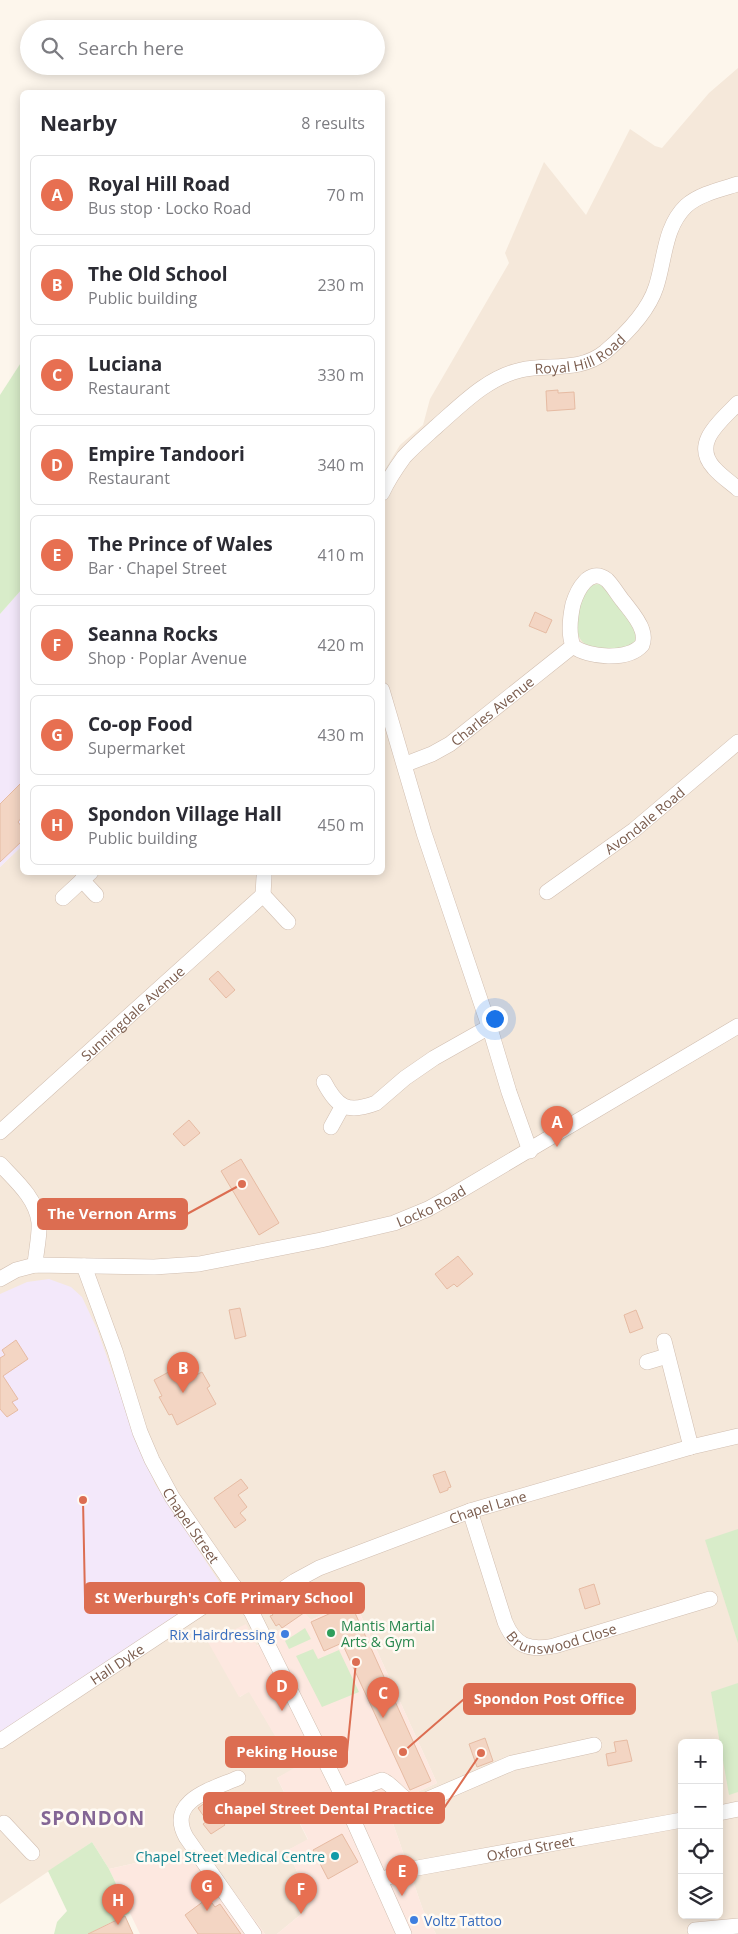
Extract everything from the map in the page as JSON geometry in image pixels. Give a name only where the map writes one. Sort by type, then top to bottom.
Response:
[{"type":"street","name":"Royal Hill Road","points":[[385,487],[395,470],[411,450],[461,405],[492,382],[519,370],[566,367],[579,364],[598,356],[609,348],[637,319],[649,303],[659,277],[664,248],[683,210],[699,198],[738,184]]},
{"type":"street","points":[[738,403],[710,435],[705,448],[706,457],[712,467],[738,489]]},
{"type":"street","points":[[598,577],[603,578],[610,584],[640,626],[644,636],[642,645],[631,653],[618,656],[586,653],[573,646],[570,636],[570,623],[578,590],[585,580],[598,577]]},
{"type":"street","name":"Charles Avenue","points":[[406,764],[432,754],[450,744],[573,646]]},
{"type":"street","points":[[385,699],[406,764],[424,833],[489,1027],[508,1092],[530,1150]]},
{"type":"street","name":"Avondale Road","points":[[547,892],[628,835],[738,742]]},
{"type":"street","points":[[63,898],[87,876],[96,895]]},
{"type":"street","points":[[264,877],[263,896],[288,922]]},
{"type":"street","name":"Sunningdale Avenue","points":[[0,1132],[263,896]]},
{"type":"street","name":"Locko Road","points":[[0,1279],[16,1270],[35,1265],[154,1267],[199,1264],[386,1225],[428,1209],[738,1026]]},
{"type":"street","points":[[324,1082],[330,1093],[342,1107],[357,1108],[376,1103],[404,1078],[434,1058],[489,1027]]},
{"type":"street","points":[[332,1127],[342,1107]]},
{"type":"street","points":[[0,1164],[35,1206],[39,1223],[35,1265]]},
{"type":"street","name":"Chapel Street","points":[[84,1266],[115,1351],[140,1432],[150,1453],[172,1497],[251,1610],[342,1795],[404,1934]]},
{"type":"street","points":[[664,1341],[691,1447]]},
{"type":"street","points":[[647,1362],[667,1356]]},
{"type":"street","name":"Chapel Lane","points":[[251,1610],[295,1581],[319,1568],[470,1511],[691,1447],[738,1436]]},
{"type":"street","name":"Brunswood Close","points":[[470,1511],[505,1622],[514,1638],[527,1646],[536,1648],[554,1646],[710,1599]]},
{"type":"street","name":"Hall Dyke","points":[[0,1741],[234,1586]]},
{"type":"street","points":[[342,1795],[382,1780],[410,1802],[419,1803],[512,1763],[577,1741],[594,1745]]},
{"type":"street","points":[[238,1778],[190,1801],[183,1811],[181,1823],[186,1837],[254,1934]]},
{"type":"street","points":[[723,1812],[738,1810]]},
{"type":"street","name":"Oxford Street","points":[[380,1880],[412,1868],[678,1821]]},
{"type":"street","points":[[1,1822],[32,1853]]},
{"type":"street","points":[[695,1930],[738,1926]]},
{"type":"shaded area","points":[[738,68],[738,1934],[436,1934],[423,1910],[387,1806],[437,1783],[354,1600],[311,1620],[304,1613],[256,1646],[240,1697],[249,1691],[295,1769],[277,1778],[308,1840],[288,1850],[311,1906],[277,1934],[265,1934],[202,1848],[109,1869],[92,1842],[0,1904],[0,867],[20,848],[20,875],[385,875],[385,470],[400,445],[423,425],[430,399],[509,263],[505,253],[544,162],[586,215],[630,129],[655,146],[662,148],[709,93]]},
{"type":"shaded area","points":[[20,591],[20,848],[0,867],[0,614]]},
{"type":"shaded area","points":[[49,1279],[71,1287],[82,1297],[97,1329],[155,1484],[224,1589],[2,1733],[0,1730],[0,1294],[27,1282]]},
{"type":"shaded area","points":[[354,1600],[437,1783],[387,1806],[423,1910],[436,1934],[277,1934],[311,1906],[288,1850],[308,1839],[277,1778],[294,1768],[249,1692],[239,1697],[208,1642],[246,1624],[257,1646],[304,1612],[311,1620]]},
{"type":"shaded area","points":[[202,1848],[265,1934],[140,1934],[109,1869]]},
{"type":"green space","points":[[20,364],[20,591],[0,614],[0,395]]},
{"type":"green space","points":[[599,584],[606,588],[638,632],[634,646],[602,649],[585,644],[580,638],[577,628],[582,598],[592,585]]},
{"type":"green space","points":[[738,1529],[738,1643],[705,1540]]},
{"type":"green space","points":[[305,1628],[311,1639],[289,1649],[285,1641]]},
{"type":"green space","points":[[313,1649],[318,1659],[339,1650],[359,1692],[322,1707],[296,1656]]},
{"type":"green space","points":[[738,1683],[738,1792],[729,1795],[723,1761],[723,1739],[719,1739],[711,1692]]},
{"type":"green space","points":[[92,1842],[109,1869],[130,1913],[88,1934],[54,1934],[57,1922],[67,1911],[48,1871]]},
{"type":"building","points":[[558,390],[558,393],[574,392],[575,409],[547,411],[546,391]]},
{"type":"building","points":[[535,612],[552,620],[546,633],[529,626]]},
{"type":"building","points":[[20,784],[20,820],[18,822],[20,824],[20,843],[0,862],[0,804]]},
{"type":"building","points":[[218,971],[235,990],[226,998],[209,979]]},
{"type":"building","points":[[189,1120],[200,1133],[184,1146],[173,1134]]},
{"type":"building","points":[[241,1159],[279,1223],[259,1235],[221,1171]]},
{"type":"building","points":[[458,1256],[473,1274],[457,1287],[454,1284],[447,1289],[435,1274]]},
{"type":"building","points":[[240,1308],[246,1336],[235,1339],[229,1310]]},
{"type":"building","points":[[636,1310],[643,1328],[630,1333],[624,1315]]},
{"type":"building","points":[[16,1340],[28,1359],[3,1376],[18,1399],[12,1402],[18,1410],[7,1417],[0,1409],[0,1358],[5,1355],[2,1350]]},
{"type":"building","points":[[187,1362],[194,1376],[202,1372],[210,1386],[207,1388],[216,1404],[177,1425],[172,1414],[169,1415],[159,1397],[162,1396],[154,1380]]},
{"type":"building","points":[[445,1471],[451,1487],[440,1493],[433,1475]]},
{"type":"building","points":[[241,1479],[248,1488],[238,1495],[247,1507],[240,1513],[246,1520],[235,1528],[214,1498]]},
{"type":"building","points":[[594,1584],[600,1604],[585,1609],[579,1589]]},
{"type":"building","points":[[299,1590],[311,1608],[282,1628],[279,1624],[276,1626],[270,1616],[273,1615],[269,1610]]},
{"type":"building","points":[[351,1604],[431,1781],[410,1790],[342,1643],[324,1651],[311,1622]]},
{"type":"building","points":[[485,1738],[493,1761],[477,1767],[469,1744]]},
{"type":"building","points":[[627,1740],[632,1761],[608,1766],[606,1754],[616,1752],[614,1742]]},
{"type":"building","points":[[206,1802],[225,1825],[211,1834],[203,1824],[207,1821],[198,1808]]},
{"type":"building","name":"Chapel Street Medical Centre","points":[[342,1834],[358,1862],[328,1879],[313,1850]]},
{"type":"building","points":[[208,1898],[215,1907],[220,1904],[241,1934],[198,1934],[185,1915]]},
{"type":"building","points":[[125,1916],[133,1934],[88,1934]]},
{"type":"place","name":"Royal Hill Road","points":[[557,1147]]},
{"type":"place","name":"The Vernon Arms","points":[[242,1184]]},
{"type":"place","name":"The Old School","points":[[183,1393]]},
{"type":"place","name":"St Werburgh's CofE Primary School","points":[[83,1500]]},
{"type":"place","name":"Mantis Martial Arts & Gym","points":[[331,1633]]},
{"type":"place","name":"Rix Hairdressing","points":[[285,1634]]},
{"type":"place","name":"Peking House","points":[[356,1662]]},
{"type":"place","name":"Empire Tandoori","points":[[282,1711]]},
{"type":"place","name":"Luciana","points":[[383,1718]]},
{"type":"place","name":"Spondon Post Office","points":[[403,1752]]},
{"type":"place","name":"Chapel Street Dental Practice","points":[[481,1753]]},
{"type":"place","name":"Chapel Street Medical Centre","points":[[335,1856]]},
{"type":"place","name":"The Prince of Wales","points":[[402,1896]]},
{"type":"place","name":"Co-op Food","points":[[207,1911]]},
{"type":"place","name":"Seanna Rocks","points":[[301,1914]]},
{"type":"place","name":"Voltz Tattoo","points":[[414,1920]]},
{"type":"place","name":"Spondon Village Hall","points":[[118,1925]]},
{"type":"district","name":"SPONDON","points":[[93,1818]]}]
